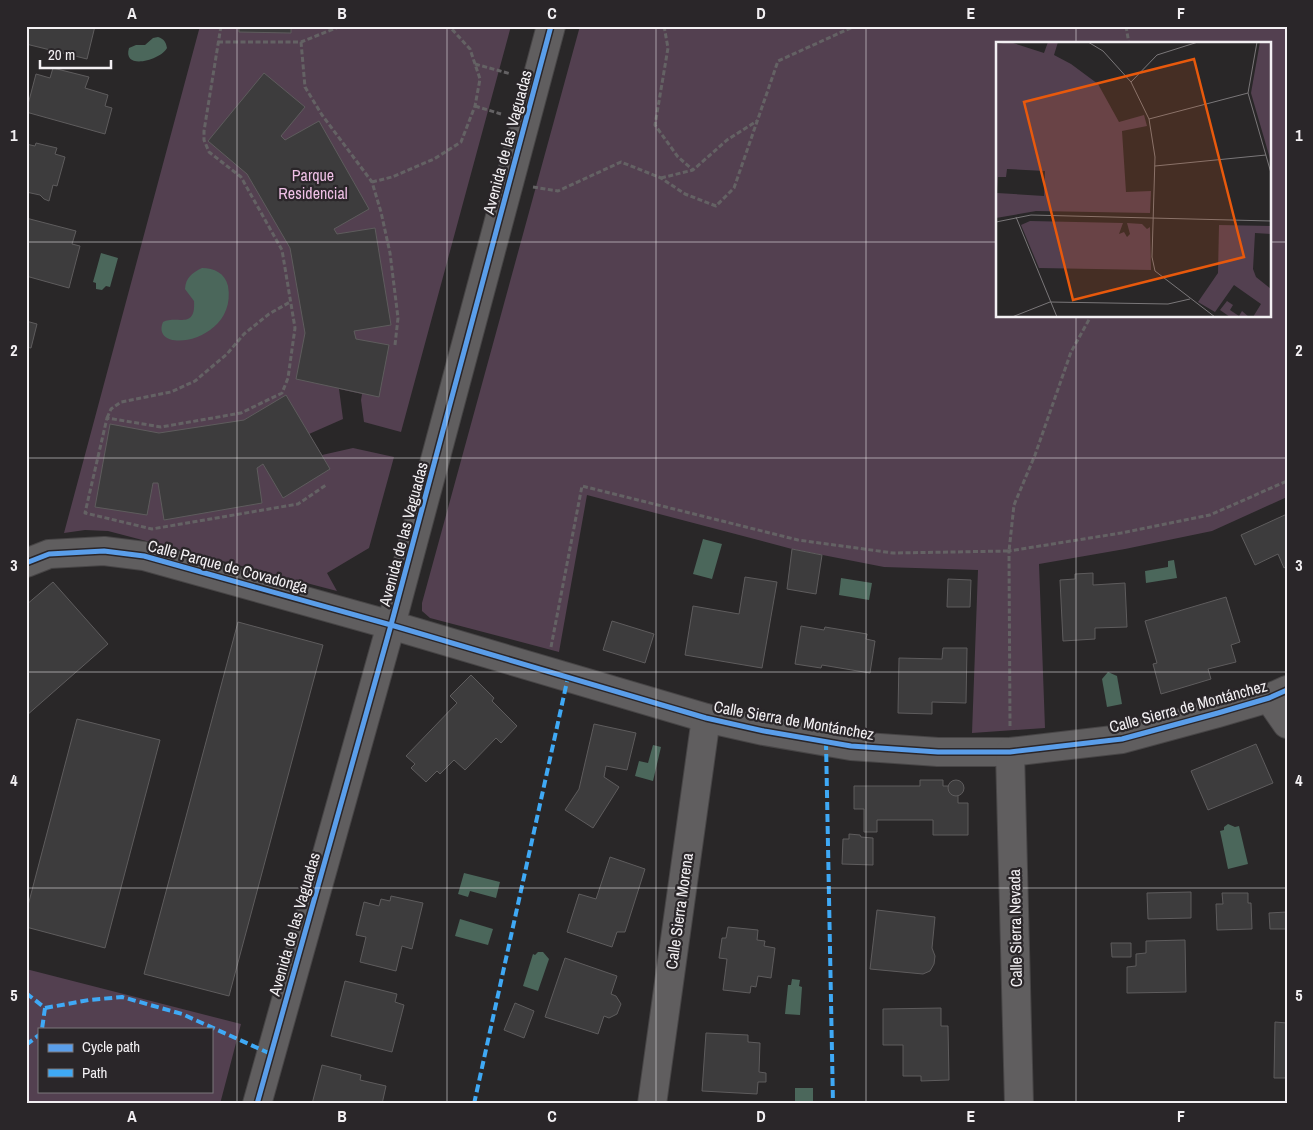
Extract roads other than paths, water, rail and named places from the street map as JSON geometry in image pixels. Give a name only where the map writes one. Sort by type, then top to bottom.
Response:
[{"type":"street","name":"Avenida de las Vaguadas","points":[[257,1104],[391,625],[551,26]]},
{"type":"street","name":"Calle Parque de Covadonga","points":[[26,564],[49,554],[104,551],[144,556],[391,625]]},
{"type":"street","name":"Calle Sierra de Montánchez","points":[[391,625],[706,718],[764,731],[851,746],[938,752],[1010,752],[1122,739],[1278,694]]},
{"type":"street","points":[[1278,694],[1287,724]]},
{"type":"street","name":"Calle Sierra Morena","points":[[652,1104],[706,718]]},
{"type":"street","name":"Calle Sierra Nevada","points":[[1010,752],[1019,1104]]},
{"type":"park label","name":"Parque Residencial","points":[[313,184]]}]
